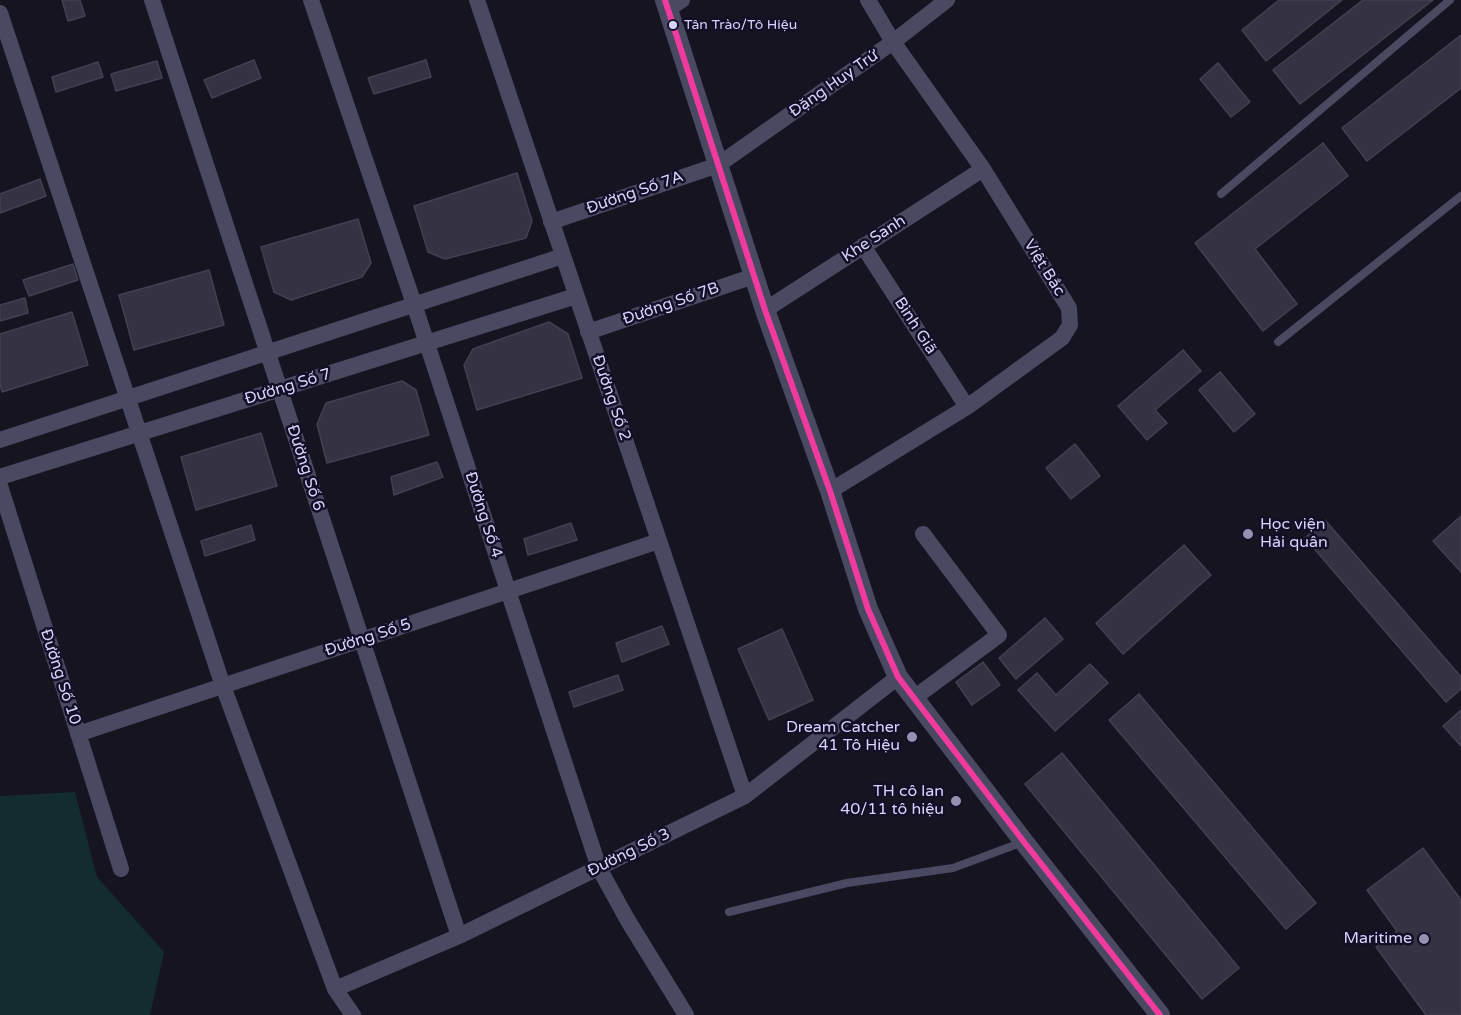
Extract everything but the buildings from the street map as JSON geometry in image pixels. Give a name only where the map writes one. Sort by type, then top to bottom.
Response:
[{"type":"street","name":"Đường Số 6","points":[[152,0],[459,936]]},
{"type":"street","name":"Đường Số 4","points":[[311,0],[427,343],[599,868],[627,919],[686,1015]]},
{"type":"street","name":"Đường Số 2","points":[[477,0],[745,796]]},
{"type":"street","name":"Việt Bắc","points":[[830,491],[967,407],[1062,338],[1070,325],[1069,308],[982,169],[893,42],[868,0]]},
{"type":"street","name":"Đặng Huy Trứ","points":[[718,165],[893,42],[947,0]]},
{"type":"street","points":[[672,3],[718,165],[765,310],[830,491],[868,609],[898,677],[1023,842],[1160,1015]]},
{"type":"street","points":[[0,13],[224,686],[335,989],[353,1015]]},
{"type":"street","name":"Đường Số 7A","points":[[551,222],[718,165]]},
{"type":"street","name":"Khe Sanh","points":[[765,310],[982,169]]},
{"type":"street","name":"Bình Giã","points":[[863,246],[967,407]]},
{"type":"street","points":[[0,440],[562,255]]},
{"type":"street","name":"Đường Số 7B","points":[[588,332],[754,276]]},
{"type":"street","name":"Đường Số 7","points":[[0,477],[576,296]]},
{"type":"street","name":"Đường Số 10","points":[[0,486],[121,869]]},
{"type":"street","points":[[914,698],[999,635],[923,534]]},
{"type":"street","name":"Đường Số 5","points":[[78,734],[659,541]]},
{"type":"street","name":"Đường Số 3","points":[[335,989],[459,936],[745,796],[898,677]]},
{"type":"lane","points":[[1221,194],[1450,0]]},
{"type":"lane","points":[[1278,342],[1461,196]]},
{"type":"lane","points":[[729,912],[847,883],[953,868],[1023,842]]},
{"type":"green space","points":[[75,792],[97,877],[164,952],[150,1015],[0,1015],[0,796]]},
{"type":"transit line","points":[[665,0],[765,310],[830,491],[868,609],[898,677],[1160,1015]]},
{"type":"place","name":"Tân Trào/Tô Hiệu","points":[[673,25]]},
{"type":"place","name":"Học viện Hải quân","points":[[1248,534]]},
{"type":"place","name":"Dream Catcher 41 Tô Hiệu","points":[[912,737]]},
{"type":"place","name":"TH cô lan 40/11 tô hiệu","points":[[956,801]]},
{"type":"place","name":"Maritime","points":[[1424,939]]}]
